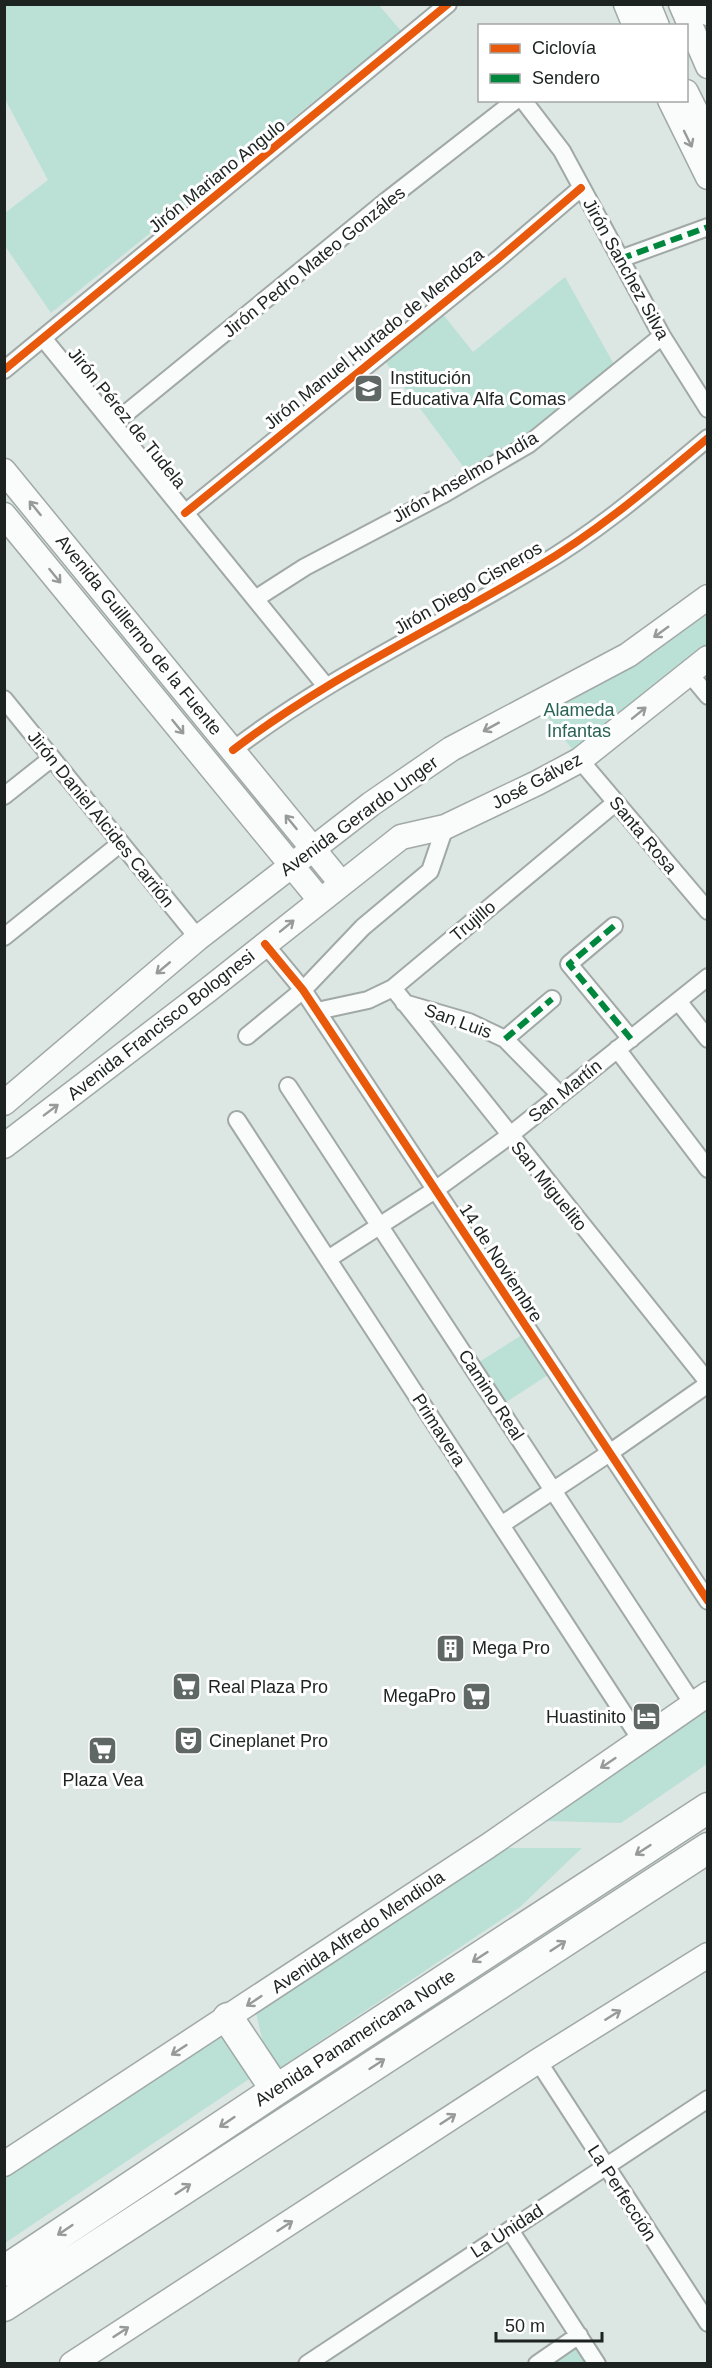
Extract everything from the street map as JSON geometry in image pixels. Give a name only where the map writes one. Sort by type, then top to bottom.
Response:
[{"type":"highway","name":"Avenida Panamericana Norte","points":[[4,2271],[702,1808]]},
{"type":"highway","name":"Avenida Panamericana Norte","points":[[4,2306],[704,1851]]},
{"type":"highway","points":[[228,2018],[276,2090]]},
{"type":"main road","points":[[626,4],[634,24]]},
{"type":"main road","points":[[648,4],[656,24]]},
{"type":"main road","points":[[681,4],[708,66]]},
{"type":"main road","points":[[704,4],[708,13]]},
{"type":"main road","points":[[688,94],[708,136]]},
{"type":"main road","points":[[671,102],[708,177]]},
{"type":"main road","name":"Avenida Guillermo de la Fuente","points":[[4,471],[341,883]]},
{"type":"main road","name":"Avenida Guillermo de la Fuente","points":[[4,514],[320,900]]},
{"type":"main road","name":"Avenida Gerardo Unger","points":[[4,1103],[198,938],[312,848],[451,749],[628,655],[708,597]]},
{"type":"main road","name":"José Gálvez","points":[[401,837],[445,827],[537,783],[580,759],[708,658]]},
{"type":"main road","name":"Avenida Francisco Bolognesi","points":[[4,1146],[208,990],[401,837]]},
{"type":"main road","name":"Avenida Gerardo Unger","points":[[4,1136],[20,1102],[38,1074]]},
{"type":"main road","name":"Avenida Alfredo Mendiola","points":[[4,2164],[228,2018],[700,1699]]},
{"type":"main road","points":[[72,2364],[538,2061],[708,1955]]},
{"type":"street","name":"Jirón Mariano Angulo","points":[[4,370],[212,201],[448,4]]},
{"type":"street","name":"Jirón Pedro Mateo Gonzáles","points":[[113,424],[385,202],[513,102]]},
{"type":"street","name":"Jirón Sanchez Silva","points":[[525,102],[562,151],[662,336],[708,409]]},
{"type":"street","name":"Jirón Manuel Hurtado de Mendoza","points":[[184,513],[498,259],[581,188]]},
{"type":"street","points":[[620,259],[708,227]]},
{"type":"street","name":"Jirón Anselmo Andía","points":[[255,599],[305,567],[442,495],[529,444],[662,336]]},
{"type":"street","name":"Jirón Pérez de Tudela","points":[[42,338],[325,685]]},
{"type":"street","name":"Jirón Diego Cisneros","points":[[233,750],[265,725],[325,685],[538,567],[616,515],[708,438]]},
{"type":"street","points":[[688,673],[708,696]]},
{"type":"street","name":"Jirón Daniel Alcides Carrión","points":[[4,699],[198,938]]},
{"type":"street","points":[[4,796],[52,758]]},
{"type":"street","name":"Santa Rosa","points":[[580,759],[708,911]]},
{"type":"street","name":"Trujillo","points":[[317,1011],[368,1000],[393,988],[615,803]]},
{"type":"street","points":[[247,1036],[303,990],[363,927],[430,871],[445,827]]},
{"type":"street","points":[[4,938],[121,843]]},
{"type":"street","points":[[614,926],[569,964],[708,1169]]},
{"type":"street","name":"14 de Noviembre","points":[[264,944],[303,990],[608,1454],[708,1601]]},
{"type":"street","name":"San Martín","points":[[328,1259],[435,1190],[509,1136],[708,977]]},
{"type":"street","name":"San Miguelito","points":[[393,988],[708,1383]]},
{"type":"street","points":[[505,1039],[552,999]]},
{"type":"street","points":[[678,1001],[708,1039]]},
{"type":"street","name":"San Luis","points":[[404,1003],[469,1022],[505,1039],[560,1095]]},
{"type":"street","name":"Camino Real","points":[[288,1086],[553,1490],[700,1699]]},
{"type":"street","name":"Primavera","points":[[237,1120],[642,1740]]},
{"type":"street","points":[[501,1525],[608,1454],[708,1383]]},
{"type":"street","name":"La Perfección","points":[[538,2061],[708,2323]]},
{"type":"street","name":"La Unidad","points":[[307,2364],[605,2167],[705,2107]]},
{"type":"street","points":[[510,2230],[597,2364]]},
{"type":"street","points":[[537,2364],[579,2335]]},
{"type":"green space","points":[[5,4],[379,5],[401,31],[51,313],[5,246],[5,213],[48,180],[5,99]]},
{"type":"green space","points":[[565,277],[615,366],[526,440],[468,473],[384,360],[442,313],[473,352]]},
{"type":"green space","name":"Alameda Infantas","points":[[707,609],[707,651],[575,753],[545,714],[675,635]]},
{"type":"green space","points":[[525,1333],[551,1373],[502,1405],[476,1364]]},
{"type":"green space","points":[[707,1705],[707,1764],[621,1823],[547,1821]]},
{"type":"green space","points":[[507,1848],[582,1848],[520,1907],[277,2070],[264,2047],[256,2013]]},
{"type":"green space","points":[[225,2032],[252,2077],[5,2243],[5,2176]]},
{"type":"green space","points":[[577,2345],[589,2364],[550,2364]]},
{"type":"marked path","points":[[620,259],[708,227]]},
{"type":"marked path","points":[[614,926],[569,964],[631,1039]]},
{"type":"marked path","points":[[505,1039],[552,999]]},
{"type":"cycle path","points":[[4,370],[448,4]]},
{"type":"cycle path","points":[[185,513],[498,259],[581,188]]},
{"type":"cycle path","points":[[233,750],[306,699],[344,676],[560,553],[625,506],[708,438]]},
{"type":"cycle path","points":[[265,944],[303,990],[708,1601]]},
{"type":"place","name":"Institución Educativa Alfa Comas","points":[[369,388]]},
{"type":"place","name":"Mega Pro","points":[[451,1648]]},
{"type":"place","name":"Real Plaza Pro","points":[[187,1687]]},
{"type":"place","name":"MegaPro","points":[[477,1696]]},
{"type":"place","name":"Huastinito","points":[[647,1717]]},
{"type":"place","name":"Cineplanet Pro","points":[[188,1741]]},
{"type":"place","name":"Plaza Vea","points":[[103,1751]]}]
